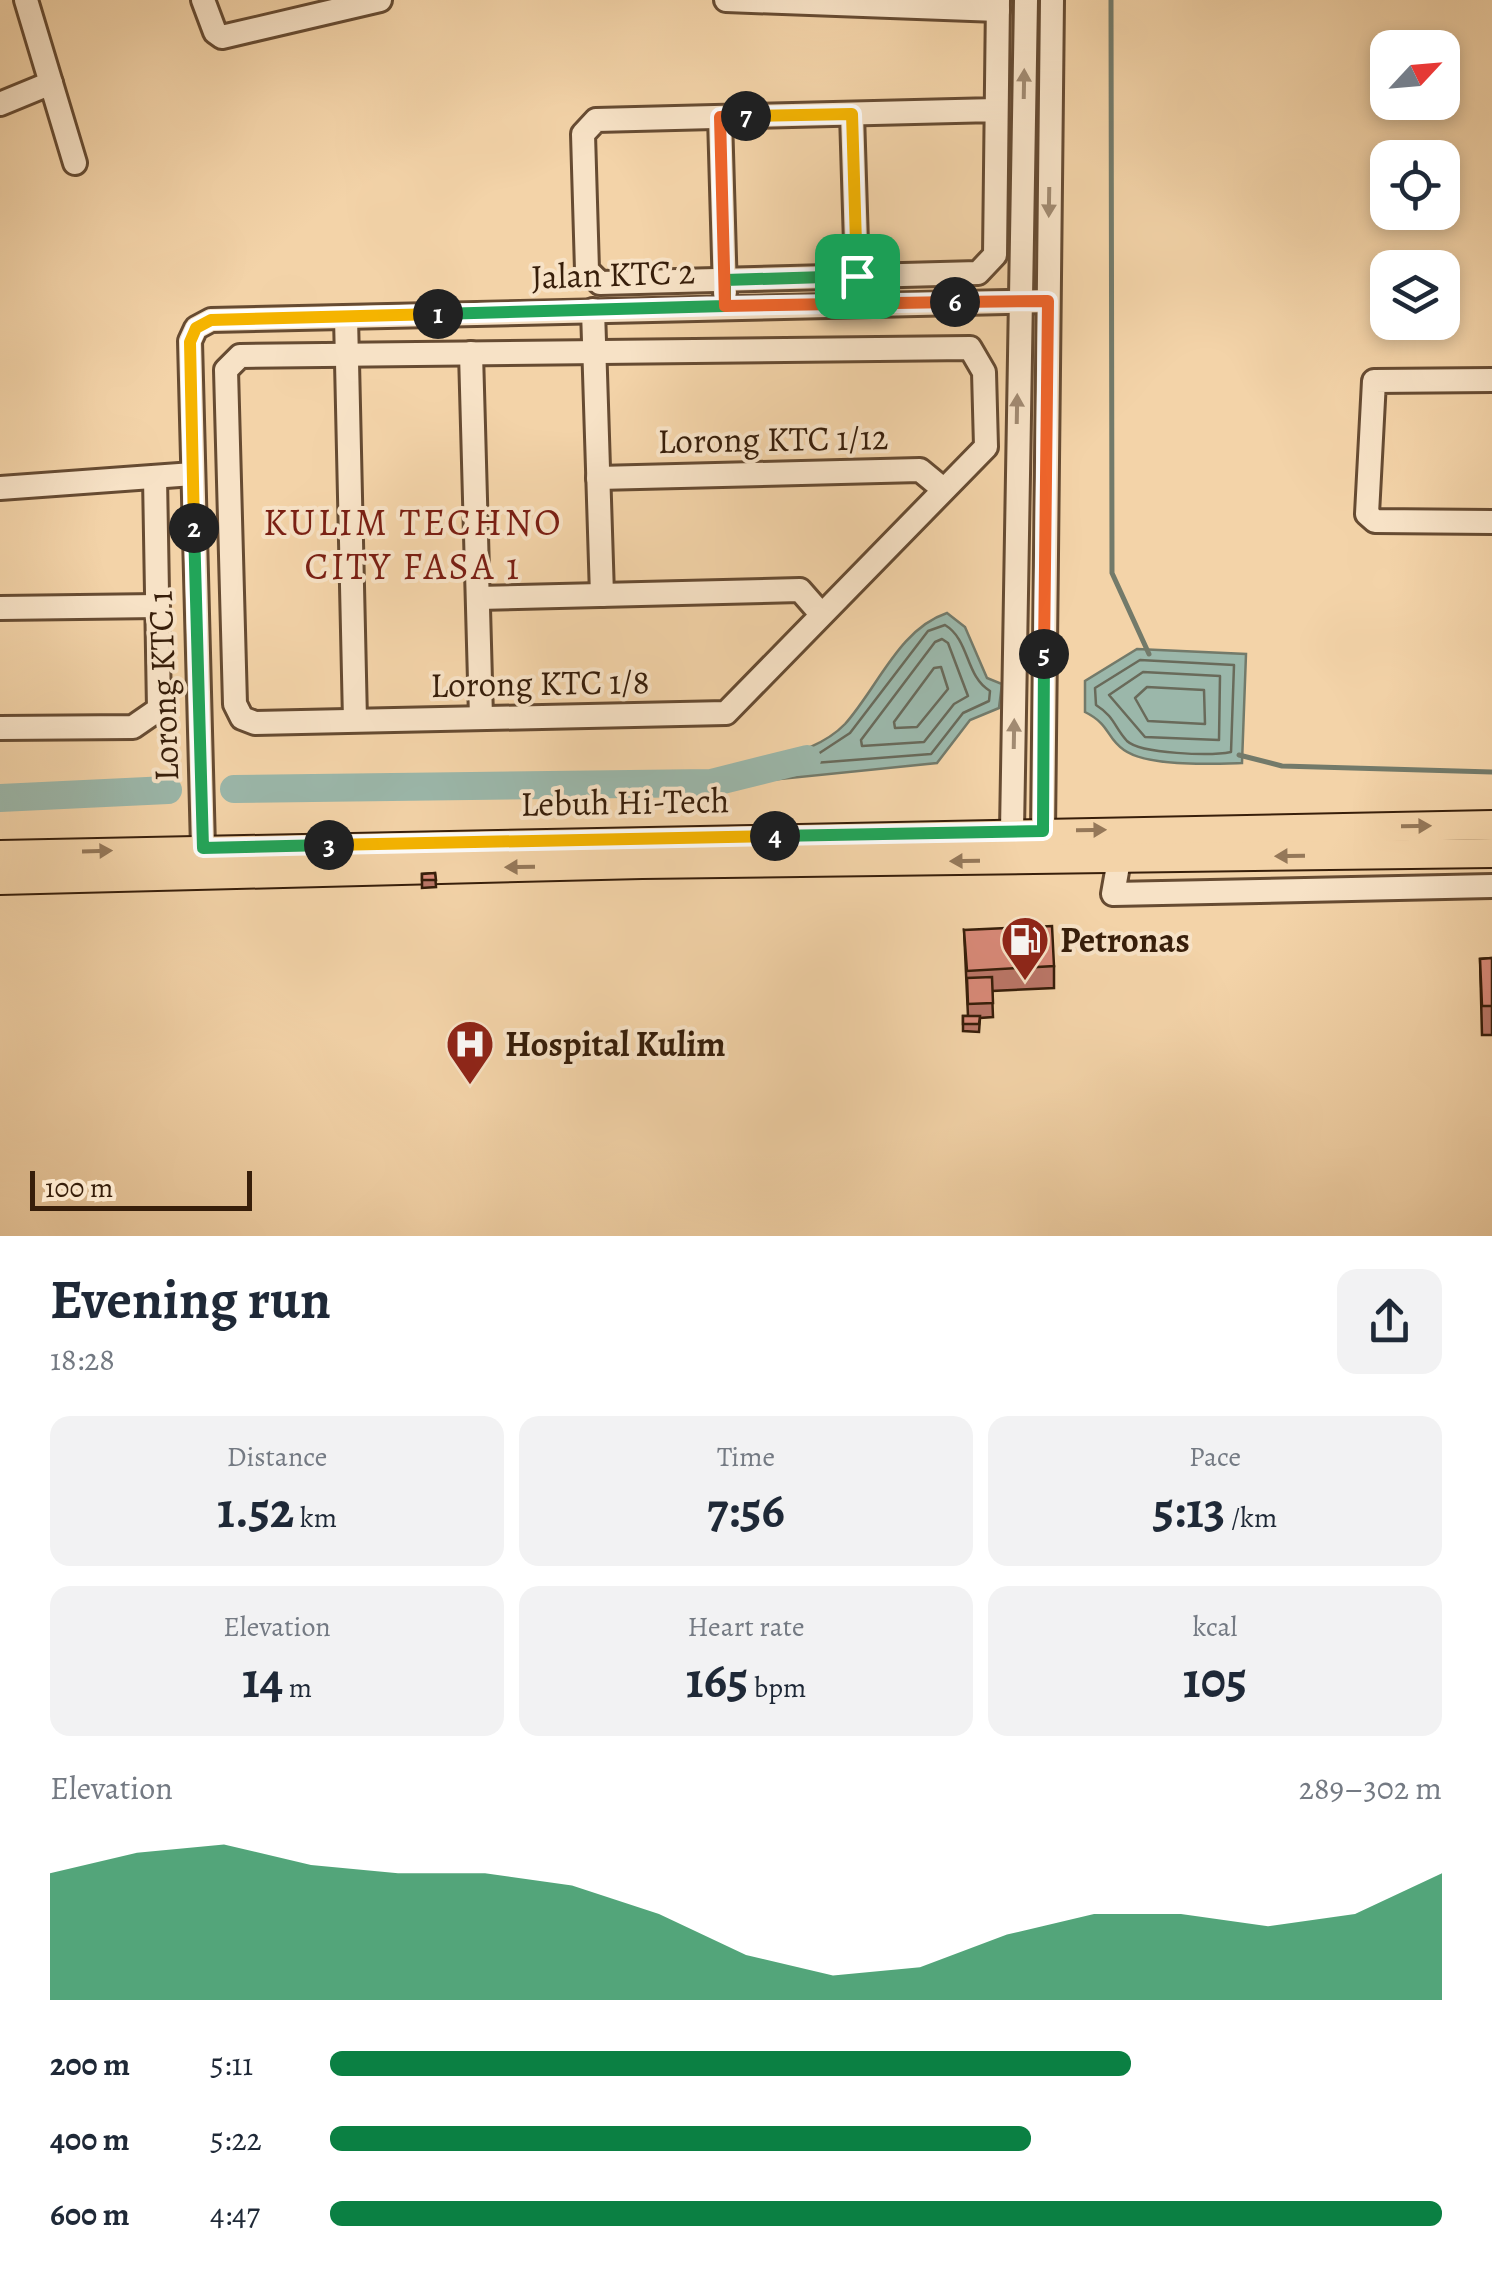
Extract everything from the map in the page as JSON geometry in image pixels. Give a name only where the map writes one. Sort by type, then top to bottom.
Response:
[{"type":"main road","name":"Lebuh Hi-Tech","points":[[0,880],[642,858],[1012,831],[1492,825]]},
{"type":"main road","name":"Lebuh Hi-Tech","points":[[0,855],[203,848],[642,858],[1119,860],[1492,853]]},
{"type":"street","points":[[26,0],[75,163]]},
{"type":"street","points":[[203,0],[215,32],[222,37],[323,7],[380,0]]},
{"type":"street","points":[[728,0],[998,5],[995,256],[978,273],[600,282],[587,270],[582,134],[596,120],[996,110]]},
{"type":"street","points":[[1012,831],[1026,0]]},
{"type":"street","points":[[1043,831],[1052,0]]},
{"type":"street","points":[[0,104],[51,82]]},
{"type":"street","points":[[852,114],[857,276]]},
{"type":"street","points":[[720,117],[725,306]]},
{"type":"street","name":"Jalan KTC 2","points":[[190,342],[196,328],[211,320],[1048,301]]},
{"type":"street","points":[[593,310],[602,595]]},
{"type":"street","points":[[346,317],[355,720]]},
{"type":"street","name":"Lorong KTC 1","points":[[190,342],[203,848]]},
{"type":"street","points":[[348,353],[970,348],[984,372],[986,447],[821,614],[800,590],[478,598]]},
{"type":"street","name":"Lorong KTC 1/8","points":[[348,353],[240,356],[226,370],[235,704],[242,718],[255,723],[726,713],[821,614]]},
{"type":"street","points":[[471,353],[481,717]]},
{"type":"street","points":[[1492,380],[1380,378],[1371,384],[1369,448],[1370,520],[1492,522]]},
{"type":"street","name":"Lorong KTC 1/12","points":[[598,478],[920,470],[943,489]]},
{"type":"street","points":[[0,488],[193,474]]},
{"type":"street","points":[[0,728],[132,727],[148,720],[159,709],[155,477]]},
{"type":"street","points":[[0,608],[158,606]]},
{"type":"street","points":[[1119,860],[1113,894],[1492,886]]},
{"type":"water","points":[[947,613],[965,627],[987,678],[1002,684],[999,708],[970,720],[937,763],[771,780],[769,761],[810,747],[837,731],[902,645],[930,621]]},
{"type":"water","points":[[1137,649],[1246,654],[1242,763],[1180,763],[1135,755],[1118,745],[1100,722],[1085,712],[1085,681]]},
{"type":"building","points":[[435,873],[436,880],[422,880],[422,874]]},
{"type":"building","points":[[1052,926],[1054,966],[967,971],[964,930]]},
{"type":"building","points":[[1492,958],[1492,1006],[1482,1006],[1480,959]]},
{"type":"building","points":[[992,977],[993,1003],[968,1004],[967,978]]},
{"type":"building","points":[[963,1016],[980,1016],[979,1024],[963,1024]]},
{"type":"waterway","points":[[1111,0],[1112,573],[1149,654]]},
{"type":"waterway","points":[[1239,755],[1282,766],[1492,772]]},
{"type":"waterway","points":[[234,789],[711,783],[807,759]]},
{"type":"waterway","points":[[0,798],[168,790]]},
{"type":"place","name":"Petronas","points":[[1025,982]]},
{"type":"place","name":"Hospital Kulim","points":[[470,1086]]},
{"type":"district","name":"KULIM TECHNO CITY FASA 1","points":[[413,544]]},
{"type":"route","points":[[857,276],[725,280],[725,306],[211,320],[196,328],[190,342],[203,848],[1043,831],[1048,301],[725,306],[720,117],[852,114],[857,276]]}]
